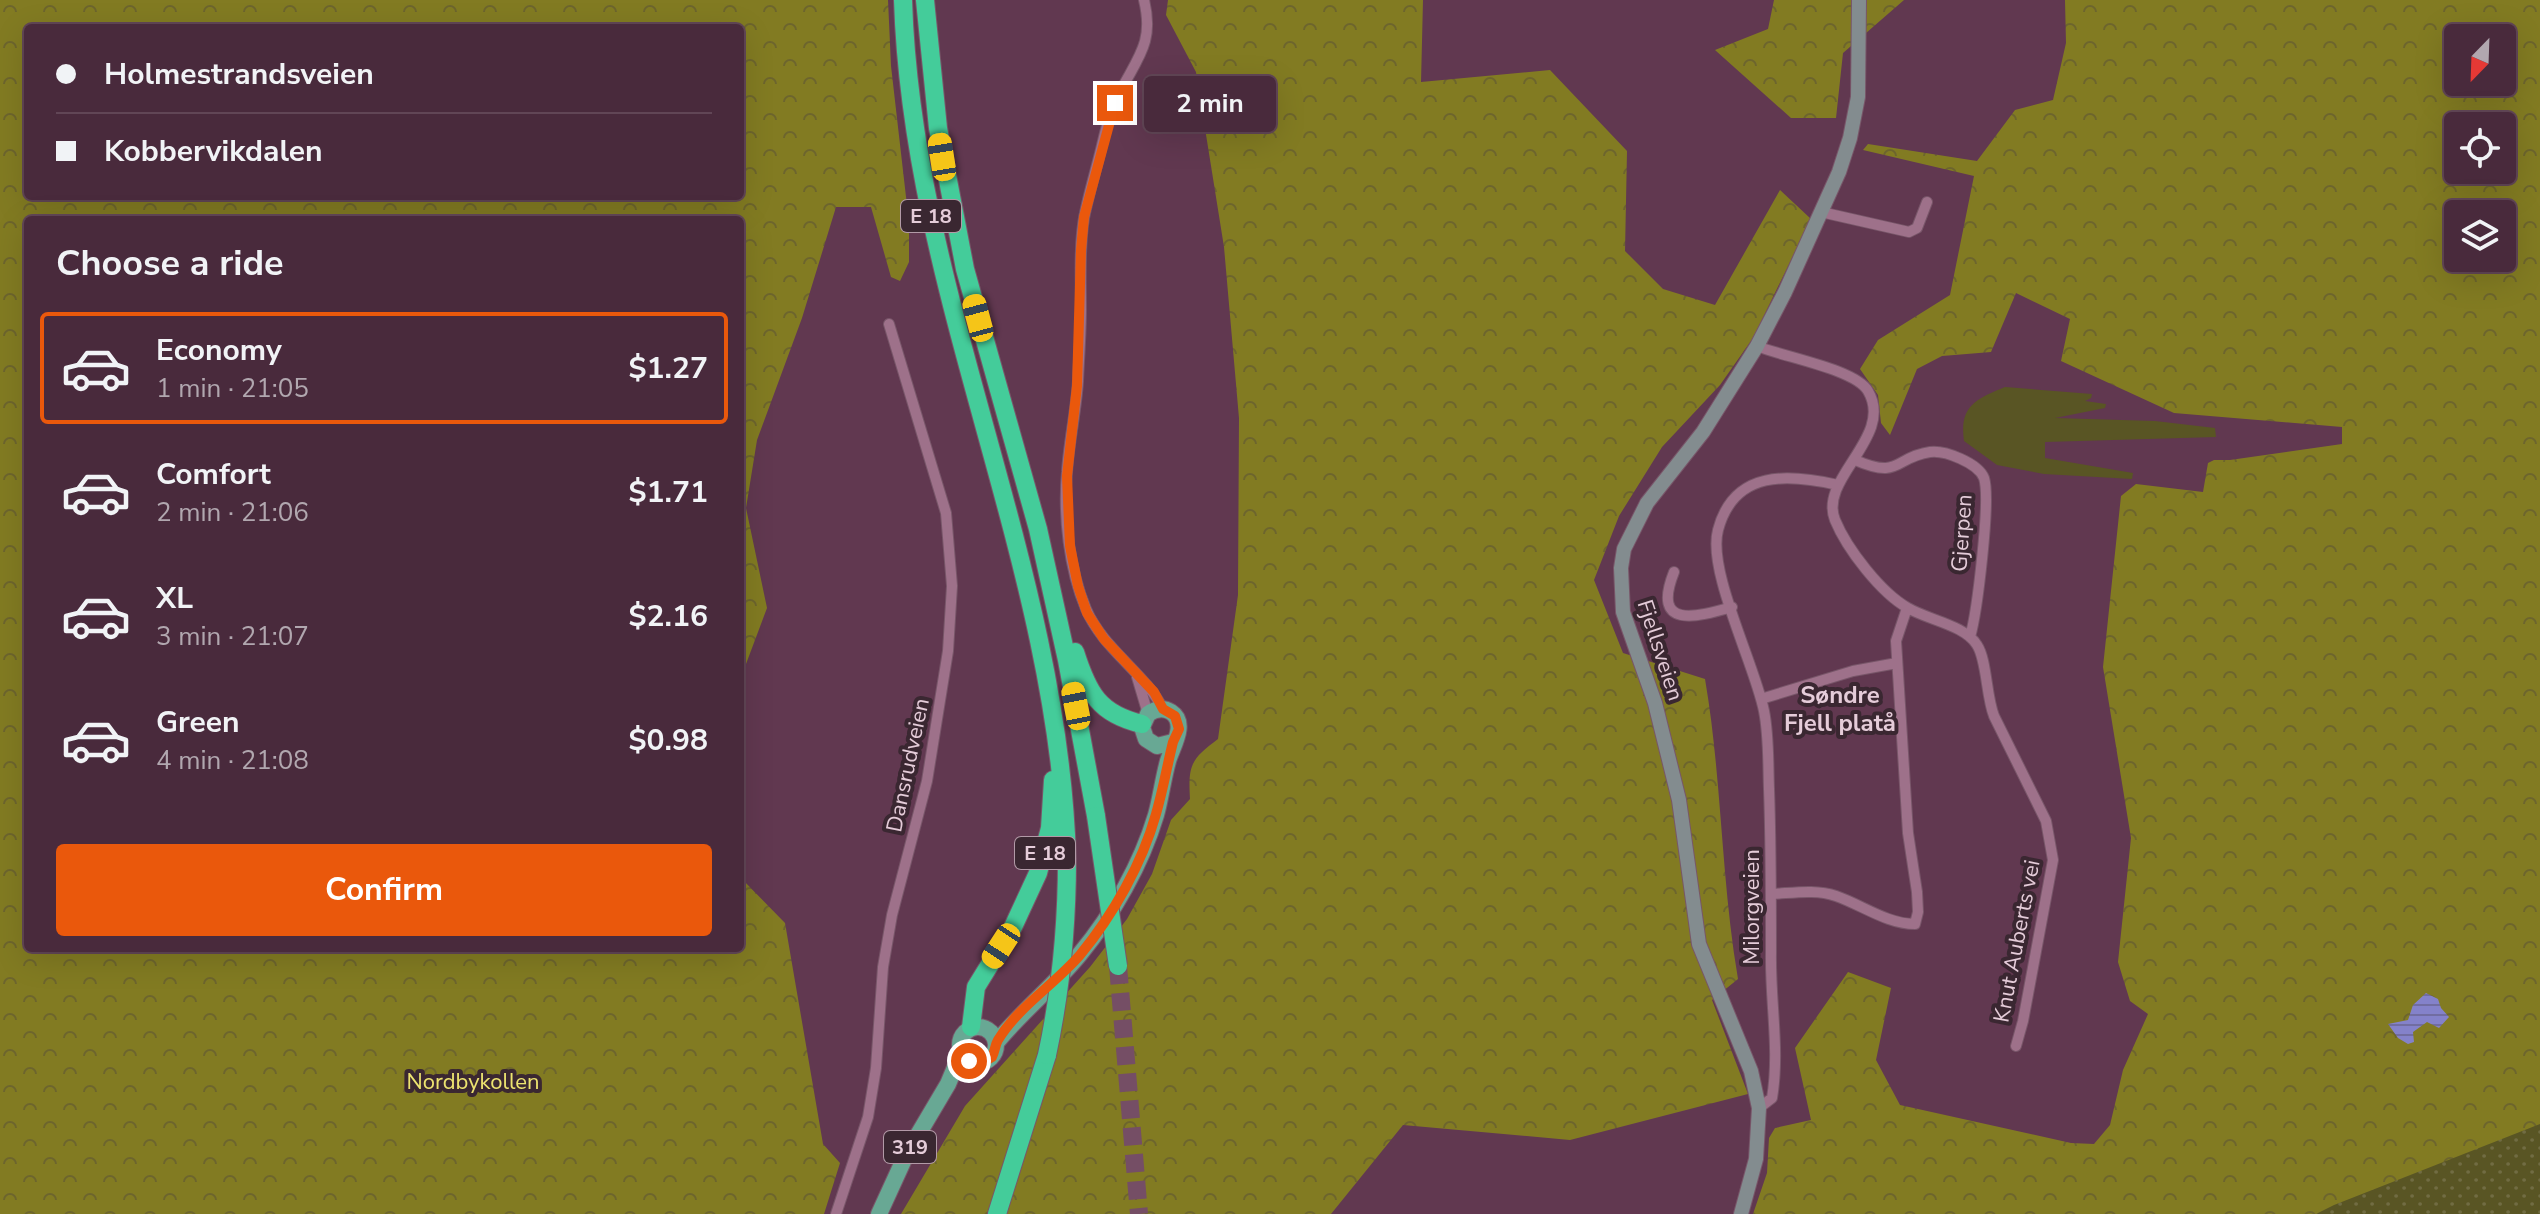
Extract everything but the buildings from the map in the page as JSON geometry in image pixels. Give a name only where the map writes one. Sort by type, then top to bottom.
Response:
[{"type":"highway","name":"E 18","points":[[903,0],[916,134],[942,275],[1016,540],[1045,661],[1062,767],[1067,859],[1064,945],[1047,1055],[997,1214]]},
{"type":"highway","name":"E 18","points":[[925,0],[938,128],[965,269],[1038,529],[1067,660],[1096,816],[1118,966]]},
{"type":"highway","name":"E 18","points":[[1038,529],[1062,594],[1074,647],[1089,688],[1110,713],[1151,716]]},
{"type":"highway","name":"E 18","points":[[985,1033],[976,987],[1027,901],[1045,851],[1053,801],[1053,778],[1045,661]]},
{"type":"main road","name":"Fjellsveien","points":[[1741,1214],[1756,1159],[1759,1108],[1751,1071],[1699,944],[1672,769],[1655,703],[1623,612],[1620,583],[1624,549],[1647,503],[1703,432],[1757,346],[1846,154],[1858,97],[1859,0]]},
{"type":"main road","name":"319","points":[[967,1058],[961,1038],[985,1033],[1022,1012],[1079,955],[1117,901],[1151,830],[1173,742],[1179,733],[1179,722],[1173,713],[1151,716]]},
{"type":"main road","points":[[1151,716],[1144,737],[1154,745],[1164,775]]},
{"type":"main road","points":[[1154,745],[1164,746],[1173,742]]},
{"type":"main road","name":"319","points":[[967,1058],[982,1063],[990,1059],[995,1051],[985,1033]]},
{"type":"main road","name":"319","points":[[879,1214],[906,1155],[967,1058]]},
{"type":"street","points":[[1144,0],[1147,31],[1144,48],[1110,117],[1084,217],[1078,375],[1067,476],[1070,546],[1082,599],[1104,639],[1154,692],[1151,716]]},
{"type":"street","points":[[1821,212],[1909,232],[1917,228],[1927,202]]},
{"type":"street","name":"Dansrudveien","points":[[836,1214],[868,1117],[876,1068],[883,967],[892,915],[927,781],[948,651],[952,586],[946,513],[889,324]]},
{"type":"street","points":[[1757,346],[1787,358],[1844,373],[1862,383],[1872,398],[1872,419],[1863,445],[1838,485],[1832,502],[1839,527],[1886,592],[1907,608],[1970,637]]},
{"type":"street","name":"Gjerpen","points":[[1855,460],[1889,469],[1923,454],[1941,452],[1972,465],[1981,473],[1985,495],[1982,560],[1970,637]]},
{"type":"street","name":"Milorgveien","points":[[1759,1108],[1772,1098],[1775,1077],[1767,730],[1761,699],[1719,569],[1716,540],[1721,521],[1747,488],[1776,477],[1794,476],[1838,485]]},
{"type":"street","points":[[1674,572],[1667,594],[1671,608],[1677,615],[1707,614],[1732,607]]},
{"type":"street","points":[[1772,894],[1816,892],[1835,895],[1891,919],[1915,924],[1917,892],[1908,833],[1896,641],[1907,608]]},
{"type":"street","name":"Knut Auberts vei","points":[[1970,637],[1982,655],[1994,716],[2046,821],[2052,844],[2049,886],[2016,1046]]},
{"type":"street","points":[[1761,699],[1853,671],[1897,663]]},
{"type":"green space","name":"Nordbykollen","points":[[0,0],[888,0],[891,66],[909,223],[909,262],[900,281],[891,277],[871,207],[836,207],[802,318],[757,440],[746,508],[767,608],[744,669],[744,216],[24,216],[24,952],[744,952],[744,881],[785,923],[823,1144],[840,1163],[824,1214],[0,1214]]},
{"type":"green space","points":[[1168,0],[1423,0],[1421,82],[1550,70],[1627,151],[1625,251],[1663,289],[1715,305],[1780,190],[1811,219],[1753,338],[1720,385],[1662,447],[1619,516],[1594,580],[1623,653],[1705,679],[1738,979],[1712,1000],[1748,1094],[1570,1140],[1403,1125],[1331,1214],[901,1214],[965,1106],[1090,967],[1127,919],[1152,874],[1171,820],[1190,799],[1193,764],[1218,739],[1238,595],[1239,418],[1224,247],[1196,72],[1166,15]]},
{"type":"green space","points":[[1774,0],[1904,0],[1843,53],[1836,118],[1791,118],[1715,50],[1768,29]]},
{"type":"green space","points":[[2065,0],[2540,0],[2540,1214],[1753,1214],[1767,1173],[1769,1138],[1775,1128],[1811,1120],[1795,1048],[1848,972],[1891,988],[1876,1060],[1900,1105],[2071,1143],[2094,1144],[2110,1125],[2123,1070],[2148,1014],[2130,1001],[2118,962],[2131,838],[2103,667],[2121,496],[2136,484],[2203,492],[2208,463],[2214,460],[2342,444],[2342,427],[2174,413],[2061,361],[2070,319],[2016,293],[1991,352],[1942,356],[1917,369],[1890,435],[1881,423],[1878,395],[1860,369],[1878,340],[1950,295],[1974,176],[1863,150],[1868,144],[1977,161],[2015,110],[2053,100],[2066,43]]},
{"type":"shaded area","points":[[2005,387],[2092,394],[2085,401],[2106,404],[2105,408],[2055,418],[2155,421],[2215,428],[2216,437],[2045,442],[2045,458],[2133,473],[2132,479],[2044,474],[1997,465],[1964,441],[1964,419],[1978,400]]},
{"type":"shaded area","points":[[2426,993],[2438,999],[2449,1017],[2439,1028],[2427,1022],[2413,1032],[2414,1042],[2408,1044],[2398,1038],[2388,1024],[2408,1020],[2413,1005]]},
{"type":"shaded area","points":[[2540,1124],[2540,1214],[2316,1214],[2334,1205]]},
{"type":"tunnel","points":[[1118,966],[1139,1214]]},
{"type":"district","name":"Søndre Fjell platå","points":[[1840,709]]},
{"type":"route","points":[[969,1061],[982,1063],[992,1057],[996,1043],[1079,955],[1106,918],[1128,881],[1151,830],[1179,729],[1175,716],[1163,709],[1154,692],[1104,639],[1087,613],[1070,546],[1067,476],[1076,410],[1084,217],[1115,103]]}]
